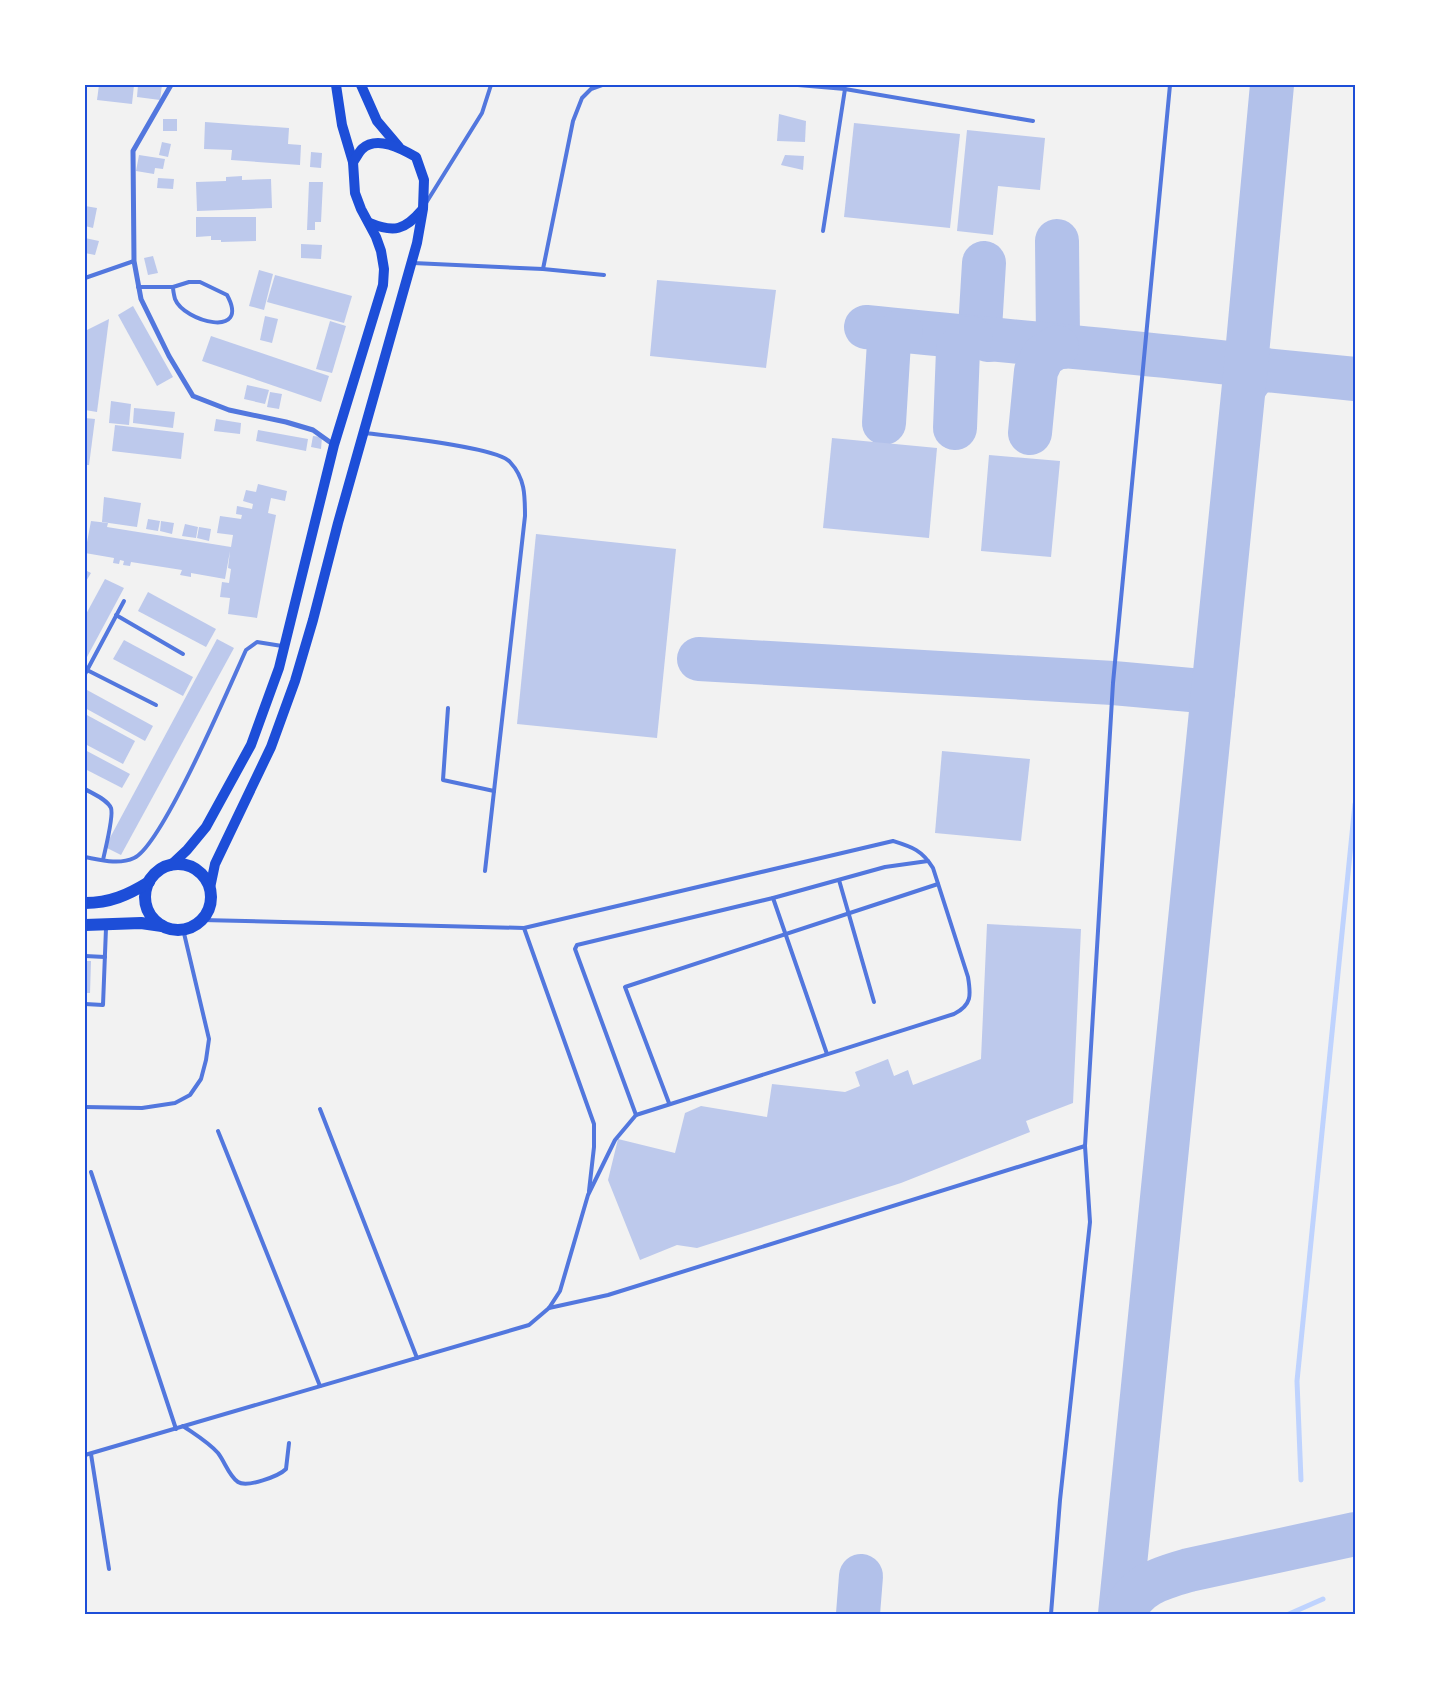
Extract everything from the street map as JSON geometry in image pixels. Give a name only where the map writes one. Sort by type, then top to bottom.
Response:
[{"type":"main road","points":[[170,866],[187,850],[206,827],[251,745],[279,668],[334,445],[383,284],[384,269],[381,250],[355,194],[352,162],[342,125],[336,85]]},
{"type":"main road","points":[[85,925],[141,923],[183,929],[194,926],[202,920],[208,910],[211,899],[210,888],[215,864],[271,747],[295,681],[338,523],[413,263],[423,209],[424,180],[416,157],[399,147],[377,121],[361,85]]},
{"type":"main road","points":[[352,162],[363,148],[374,144],[399,147]]},
{"type":"main road","points":[[370,223],[389,230],[402,228],[412,221],[423,209]]},
{"type":"main road","points":[[167,927],[152,917],[147,908],[145,897],[149,882],[153,876],[162,868],[176,864],[188,866],[198,870],[206,879],[210,888]]},
{"type":"main road","points":[[85,903],[115,900],[131,894],[149,882]]},
{"type":"street","points":[[171,85],[133,151],[134,260],[141,299],[169,356],[193,396],[229,410],[286,422],[313,430],[334,445]]},
{"type":"lane","points":[[423,209],[482,113],[491,85]]},
{"type":"lane","points":[[543,269],[572,121],[582,98],[591,89],[602,85]]},
{"type":"lane","points":[[798,85],[845,89],[1033,121]]},
{"type":"lane","points":[[1051,1614],[1060,1500],[1090,1222],[1085,1146],[1113,683],[1170,85]]},
{"type":"lane","points":[[823,230],[845,89]]},
{"type":"lane","points":[[85,278],[134,260]]},
{"type":"lane","points":[[413,263],[543,269],[604,275]]},
{"type":"lane","points":[[138,287],[173,287],[189,282],[200,282],[227,295],[233,310],[230,318],[218,323],[198,318],[185,310],[175,300],[173,287]]},
{"type":"lane","points":[[364,433],[483,450],[509,460],[521,477],[525,493],[526,516],[485,871]]},
{"type":"lane","points":[[124,601],[86,672],[156,705]]},
{"type":"lane","points":[[116,615],[183,654]]},
{"type":"lane","points":[[85,857],[115,862],[136,858],[169,814],[246,650],[257,642],[284,647]]},
{"type":"lane","points":[[448,708],[443,780],[494,791]]},
{"type":"lane","points":[[85,789],[106,802],[111,808],[112,818],[103,860]]},
{"type":"lane","points":[[202,920],[524,928],[893,841],[914,848],[925,856],[933,868],[968,977],[971,991],[969,1002],[963,1010],[636,1115],[615,1140],[588,1195]]},
{"type":"lane","points":[[636,1115],[575,949],[577,945],[773,898],[885,868],[928,860]]},
{"type":"lane","points":[[839,880],[874,1002]]},
{"type":"lane","points":[[669,1104],[626,987],[938,884]]},
{"type":"lane","points":[[773,898],[827,1054]]},
{"type":"lane","points":[[85,1004],[103,1005],[106,925]]},
{"type":"lane","points":[[85,1456],[529,1325],[549,1308],[560,1291],[588,1195],[594,1147],[594,1124],[524,928]]},
{"type":"lane","points":[[85,1107],[142,1108],[175,1103],[190,1095],[201,1079],[209,1039],[183,929]]},
{"type":"lane","points":[[85,956],[105,957]]},
{"type":"lane","points":[[320,1108],[417,1358]]},
{"type":"lane","points":[[218,1131],[320,1386]]},
{"type":"lane","points":[[549,1308],[608,1295],[1085,1146]]},
{"type":"lane","points":[[91,1172],[176,1428]]},
{"type":"lane","points":[[184,1426],[207,1442],[218,1454],[236,1481],[242,1484],[250,1484],[282,1473],[286,1469],[289,1443]]},
{"type":"lane","points":[[91,1454],[109,1570]]},
{"type":"building","points":[[99,85],[134,85],[132,104],[97,100]]},
{"type":"building","points":[[138,85],[162,85],[160,100],[137,97]]},
{"type":"building","points":[[779,114],[806,121],[805,142],[777,141]]},
{"type":"building","points":[[163,119],[177,119],[177,131],[163,131]]},
{"type":"building","points":[[205,122],[289,128],[288,144],[301,145],[300,165],[231,160],[232,150],[204,149]]},
{"type":"building","points":[[854,123],[960,134],[950,228],[844,217]]},
{"type":"building","points":[[967,130],[1045,138],[1040,190],[998,186],[993,235],[957,231]]},
{"type":"building","points":[[162,142],[171,144],[168,157],[159,155]]},
{"type":"building","points":[[311,152],[322,153],[321,168],[310,167]]},
{"type":"building","points":[[139,155],[165,159],[163,169],[155,168],[154,174],[136,171]]},
{"type":"building","points":[[785,155],[804,156],[803,170],[781,165]]},
{"type":"building","points":[[242,176],[242,180],[271,179],[272,208],[197,211],[196,182],[226,181],[226,177]]},
{"type":"building","points":[[158,178],[174,179],[173,189],[157,188]]},
{"type":"building","points":[[309,182],[323,182],[321,222],[315,222],[315,230],[307,230]]},
{"type":"building","points":[[85,206],[97,208],[93,228],[85,226]]},
{"type":"building","points":[[196,217],[256,217],[256,241],[221,242],[221,240],[211,240],[211,236],[196,237]]},
{"type":"building","points":[[85,238],[99,241],[95,255],[85,253]]},
{"type":"building","points":[[301,244],[322,245],[321,259],[301,258]]},
{"type":"building","points":[[153,256],[158,273],[148,275],[144,258]]},
{"type":"building","points":[[259,270],[273,274],[264,310],[249,306]]},
{"type":"building","points":[[275,275],[352,296],[344,323],[267,302]]},
{"type":"building","points":[[657,280],[776,290],[766,368],[650,356]]},
{"type":"building","points":[[133,306],[173,377],[157,386],[118,315]]},
{"type":"building","points":[[265,316],[278,319],[272,343],[260,340]]},
{"type":"building","points":[[109,319],[97,412],[85,410],[85,331]]},
{"type":"building","points":[[330,321],[346,326],[332,373],[316,369]]},
{"type":"building","points":[[211,336],[329,376],[321,402],[202,361]]},
{"type":"building","points":[[247,385],[269,390],[265,404],[244,399]]},
{"type":"building","points":[[270,392],[282,394],[279,409],[267,407]]},
{"type":"building","points":[[111,401],[131,404],[129,425],[109,423]]},
{"type":"building","points":[[134,408],[175,412],[173,428],[133,423]]},
{"type":"building","points":[[85,418],[95,419],[89,465],[85,465]]},
{"type":"building","points":[[216,419],[241,423],[240,434],[214,431]]},
{"type":"building","points":[[115,425],[184,433],[181,459],[112,451]]},
{"type":"building","points":[[258,430],[308,439],[306,451],[256,441]]},
{"type":"building","points":[[313,436],[322,437],[321,449],[311,447]]},
{"type":"building","points":[[832,438],[937,448],[929,538],[823,528]]},
{"type":"building","points":[[989,455],[1060,461],[1051,557],[981,551]]},
{"type":"building","points":[[258,484],[287,491],[285,501],[271,498],[268,513],[276,515],[257,618],[228,614],[230,598],[220,597],[222,582],[229,583],[231,569],[228,568],[230,551],[225,579],[191,573],[191,577],[180,575],[182,570],[131,562],[130,566],[123,565],[124,561],[120,560],[119,564],[113,563],[114,558],[85,553],[91,521],[108,523],[107,527],[231,547],[233,535],[217,533],[220,516],[241,519],[242,515],[236,514],[237,506],[252,509],[253,504],[243,501],[246,490],[256,492]]},
{"type":"building","points":[[104,497],[141,503],[137,527],[102,522]]},
{"type":"building","points":[[148,519],[160,521],[158,531],[146,529]]},
{"type":"building","points":[[161,521],[174,523],[172,534],[160,531]]},
{"type":"building","points":[[185,524],[198,527],[196,538],[182,536]]},
{"type":"building","points":[[199,527],[211,529],[209,541],[197,538]]},
{"type":"building","points":[[536,534],[676,549],[657,738],[517,724]]},
{"type":"building","points":[[85,570],[91,573],[85,583]]},
{"type":"building","points":[[105,579],[124,588],[87,657],[85,656],[85,616]]},
{"type":"building","points":[[148,592],[216,629],[206,647],[138,611]]},
{"type":"building","points":[[217,639],[234,648],[121,855],[105,847]]},
{"type":"building","points":[[124,640],[193,677],[183,696],[113,659]]},
{"type":"building","points":[[87,690],[153,726],[145,741],[85,708],[85,694]]},
{"type":"building","points":[[85,714],[135,741],[123,764],[85,744]]},
{"type":"building","points":[[85,750],[130,774],[122,788],[85,769]]},
{"type":"building","points":[[942,751],[1030,759],[1021,841],[935,833]]},
{"type":"building","points":[[987,924],[1081,929],[1073,1103],[1026,1121],[1030,1132],[901,1183],[697,1248],[677,1245],[640,1260],[608,1180],[618,1139],[675,1153],[685,1113],[701,1106],[767,1117],[772,1084],[845,1092],[860,1086],[855,1072],[888,1059],[894,1076],[908,1070],[913,1085],[981,1059]]},
{"type":"building","points":[[85,961],[91,961],[90,993],[85,993]]},
{"type":"waterway","points":[[1301,1480],[1297,1381],[1355,804]]},
{"type":"waterway","points":[[1289,1614],[1323,1599]]},
{"type":"taxiway","points":[[1120,1614],[1246,365],[1272,85]]},
{"type":"taxiway","points":[[1057,241],[1058,337],[1062,347]]},
{"type":"taxiway","points":[[984,263],[980,329],[989,340]]},
{"type":"taxiway","points":[[866,327],[1246,365]]},
{"type":"taxiway","points":[[884,423],[889,342],[901,331]]},
{"type":"taxiway","points":[[955,428],[958,350],[971,338]]},
{"type":"taxiway","points":[[1030,433],[1036,371],[1043,356],[1057,347]]},
{"type":"taxiway","points":[[1244,388],[1253,375],[1265,370],[1355,379]]},
{"type":"taxiway","points":[[699,659],[1113,683],[1213,692]]},
{"type":"taxiway","points":[[1124,1614],[1134,1596],[1142,1589],[1168,1576],[1355,1534]]},
{"type":"taxiway","points":[[858,1614],[861,1576]]}]
